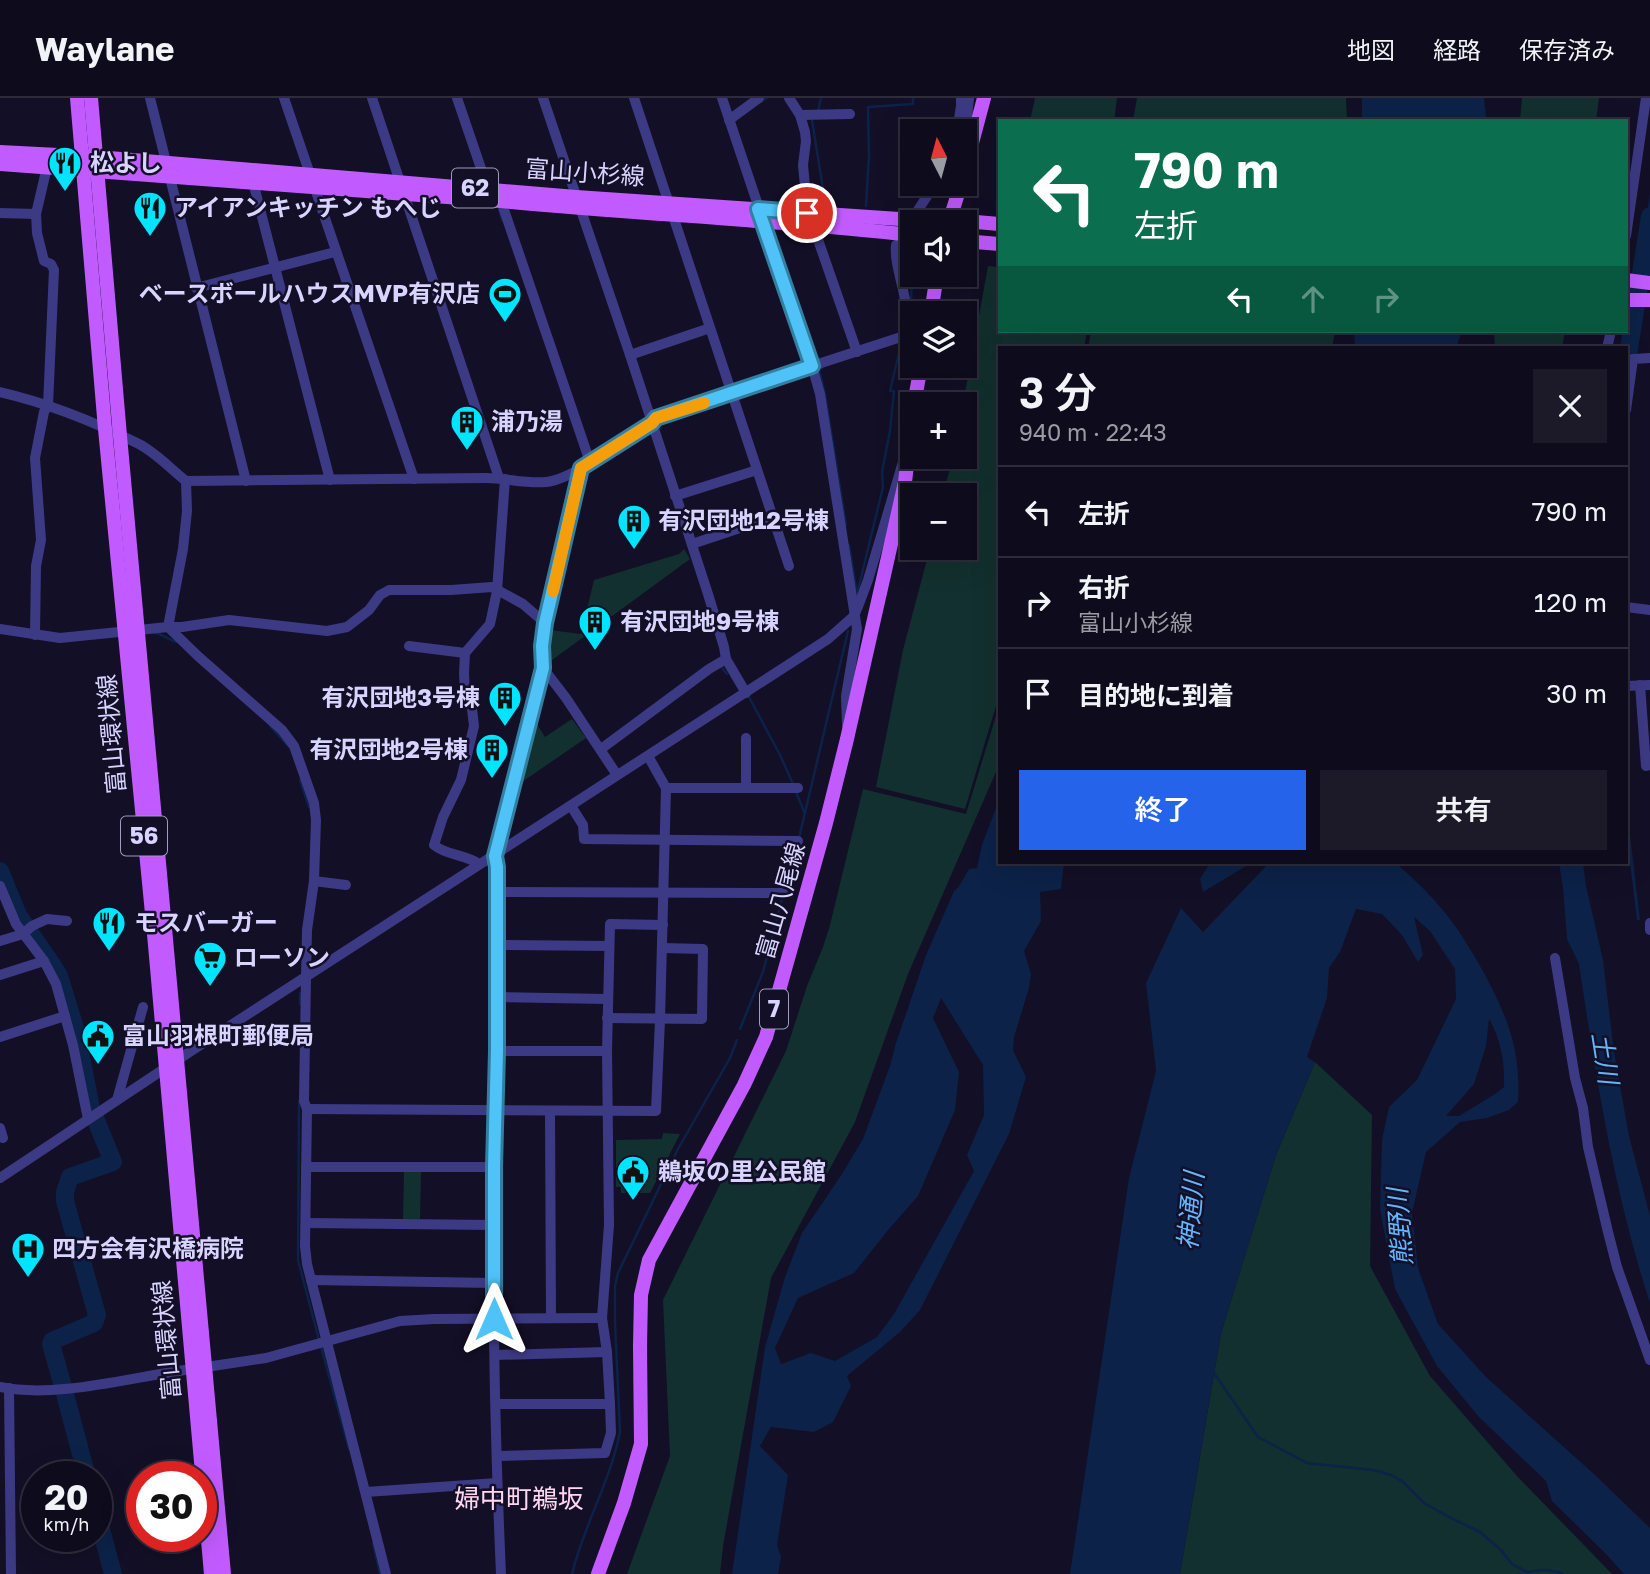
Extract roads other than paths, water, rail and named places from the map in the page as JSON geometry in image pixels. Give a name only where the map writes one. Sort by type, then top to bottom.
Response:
[{"type":"main road","name":"富山環状線","points":[[77,98],[90,163],[120,436],[132,631],[171,1065],[191,1223],[211,1574]]},
{"type":"main road","name":"富山環状線","points":[[91,98],[90,163],[105,429],[132,631]]},
{"type":"main road","points":[[977,124],[984,98]]},
{"type":"main road","name":"富山小杉線","points":[[0,152],[90,163],[403,188],[501,201],[670,208],[761,216],[900,233]]},
{"type":"main road","name":"富山小杉線","points":[[0,164],[47,167],[90,163]]},
{"type":"main road","name":"富山小杉線","points":[[168,169],[253,182],[311,180]]},
{"type":"main road","name":"富山小杉線","points":[[403,188],[488,189],[578,203]]},
{"type":"main road","name":"富山小杉線","points":[[761,216],[900,221]]},
{"type":"main road","name":"富山小杉線","points":[[977,222],[998,224]]},
{"type":"main road","points":[[977,242],[998,244]]},
{"type":"main road","points":[[1628,280],[1650,283]]},
{"type":"main road","points":[[1628,300],[1650,300]]},
{"type":"main road","name":"富山八尾線","points":[[598,1574],[624,1503],[641,1444],[641,1295],[649,1260],[744,1085],[766,1037],[847,739],[906,469]]},
{"type":"main road","name":"富山環状線","points":[[199,1368],[225,1574]]},
{"type":"street","points":[[150,98],[246,481]]},
{"type":"street","points":[[284,98],[414,479]]},
{"type":"street","points":[[372,98],[502,479],[497,591],[490,624],[465,653],[465,693],[472,709],[474,726],[461,780],[443,817],[434,845],[441,851],[479,864]]},
{"type":"street","points":[[457,98],[488,189]]},
{"type":"street","points":[[543,98],[692,544],[726,659],[746,693]]},
{"type":"street","points":[[634,98],[789,566]]},
{"type":"street","points":[[722,98],[820,394],[857,629],[846,696],[847,739]]},
{"type":"street","points":[[729,121],[759,98]]},
{"type":"street","points":[[789,98],[800,115],[806,141],[803,165],[807,207]]},
{"type":"street","points":[[959,119],[961,98]]},
{"type":"street","points":[[967,119],[969,98]]},
{"type":"street","points":[[1628,223],[1647,102]]},
{"type":"street","points":[[800,115],[850,114]]},
{"type":"street","points":[[35,635],[36,566],[41,540],[36,458],[44,412],[48,405],[54,270],[51,264],[44,261],[37,233],[37,214],[47,167]]},
{"type":"street","points":[[253,182],[330,480]]},
{"type":"street","points":[[918,210],[927,196]]},
{"type":"street","points":[[501,201],[586,465],[545,623],[543,668],[495,856],[498,944],[494,1319],[501,1574]]},
{"type":"street","points":[[0,213],[37,214]]},
{"type":"street","points":[[816,234],[857,352]]},
{"type":"street","points":[[0,392],[48,405],[139,444],[186,481],[502,479],[550,482],[586,465],[656,418],[901,337],[905,331],[907,308],[897,269],[896,245]]},
{"type":"street","points":[[196,288],[335,252]]},
{"type":"street","points":[[630,355],[710,328]]},
{"type":"street","points":[[1628,395],[1633,359],[1650,358]]},
{"type":"street","points":[[0,1178],[828,639],[854,616],[868,580],[901,469]]},
{"type":"street","points":[[675,496],[757,470]]},
{"type":"street","points":[[168,626],[183,549],[187,511],[186,481]]},
{"type":"street","points":[[692,544],[773,517]]},
{"type":"street","points":[[0,629],[60,638],[229,620],[327,631],[347,627],[369,610],[380,595],[390,590],[492,587],[523,604],[545,623]]},
{"type":"street","points":[[1628,607],[1650,610]]},
{"type":"street","points":[[168,626],[282,730],[294,746],[314,803],[314,881],[307,930],[306,978],[306,1255],[386,1574]]},
{"type":"street","points":[[409,646],[465,653]]},
{"type":"street","points":[[601,749],[726,659]]},
{"type":"street","points":[[543,668],[618,775]]},
{"type":"street","points":[[1645,685],[1646,766],[1650,765]]},
{"type":"street","points":[[746,738],[746,788]]},
{"type":"street","points":[[307,1109],[656,1111],[666,788],[648,757]]},
{"type":"street","points":[[666,788],[798,788]]},
{"type":"street","points":[[571,806],[583,825],[584,839],[798,841]]},
{"type":"street","points":[[314,881],[346,885]]},
{"type":"street","points":[[0,887],[16,924],[44,961],[56,984],[74,1045],[88,1119]]},
{"type":"street","points":[[498,892],[783,893]]},
{"type":"street","points":[[0,941],[23,934],[47,919],[67,921]]},
{"type":"street","points":[[1650,923],[1650,930]]},
{"type":"street","points":[[498,1456],[605,1453],[611,1433],[607,1352],[602,1318],[609,1225],[607,999],[610,924],[663,925]]},
{"type":"street","points":[[498,944],[609,946]]},
{"type":"street","points":[[607,1018],[702,1019],[703,949],[663,948]]},
{"type":"street","points":[[1555,958],[1588,1147],[1608,1233],[1650,1360]]},
{"type":"street","points":[[0,975],[44,961]]},
{"type":"street","points":[[497,997],[607,999]]},
{"type":"street","points":[[117,1100],[143,1007]]},
{"type":"street","points":[[0,1037],[65,1016]]},
{"type":"street","points":[[497,1051],[607,1051]]},
{"type":"street","points":[[550,1111],[551,1318]]},
{"type":"street","points":[[306,1167],[494,1167]]},
{"type":"street","points":[[306,1223],[494,1225]]},
{"type":"street","points":[[311,1280],[494,1283]]},
{"type":"street","points":[[11,1574],[4,1387],[58,1390],[266,1358],[400,1321],[602,1318]]},
{"type":"street","points":[[495,1355],[607,1352]]},
{"type":"street","points":[[496,1404],[611,1404]]},
{"type":"street","points":[[366,1492],[497,1483]]},
{"type":"water","points":[[1362,98],[1484,98],[1486,116],[1485,119],[1362,119]]},
{"type":"water","points":[[1650,193],[1650,234],[1645,265],[1640,264]]},
{"type":"water","points":[[1637,315],[1628,370],[1627,346],[1630,316]]},
{"type":"water","points":[[1354,333],[1461,333],[1457,346],[1355,346]]},
{"type":"water","points":[[998,803],[998,864],[1064,864],[1061,889],[1040,892],[1041,921],[1024,951],[1031,974],[1013,1050],[1026,1077],[1009,1134],[920,1310],[900,1332],[847,1376],[851,1386],[833,1422],[814,1432],[771,1427],[760,1446],[788,1475],[777,1545],[781,1557],[778,1574],[732,1574],[765,1347],[785,1277],[802,1233],[863,1139],[926,955],[954,891],[969,869],[977,868],[982,845]],"holes":[[[941,998],[983,1065],[984,1115],[967,1155],[974,1171],[894,1314],[877,1337],[835,1361],[811,1353],[781,1364],[775,1348],[798,1298],[854,1273],[918,1196],[955,1110],[959,1072],[933,1018]]]},
{"type":"water","points":[[1628,817],[1640,920],[1637,920],[1628,846]]},
{"type":"water","points":[[1209,864],[1249,864],[1203,892],[1200,879]]},
{"type":"water","points":[[1268,864],[1397,864],[1430,896],[1455,926],[1484,973],[1506,1020],[1515,1050],[1518,1102],[1509,1110],[1487,1118],[1460,1122],[1426,1152],[1412,1213],[1418,1268],[1438,1324],[1486,1377],[1650,1528],[1650,1574],[1624,1574],[1552,1501],[1546,1481],[1479,1417],[1437,1366],[1395,1289],[1380,1209],[1382,1140],[1389,1107],[1417,1080],[1456,999],[1455,969],[1430,931],[1414,917],[1423,955],[1418,962],[1402,935],[1382,914],[1356,909],[1340,952],[1329,968],[1327,998],[1307,1057],[1315,1062],[1276,1155],[1221,1333],[1180,1574],[1070,1574],[1129,1178],[1156,1071],[1146,983],[1181,908],[1203,932]],"holes":[[[1489,1019],[1497,1035],[1504,1069],[1504,1087],[1459,1116],[1446,1116],[1474,1084],[1486,1046]]]},
{"type":"water","name":"土川","points":[[1559,864],[1583,864],[1603,960],[1614,1052],[1629,1136],[1650,1216],[1650,1303],[1626,1220],[1607,1135],[1579,964],[1567,939]]},
{"type":"waterway","points":[[761,102],[767,98]]},
{"type":"waterway","points":[[818,111],[821,98]]},
{"type":"waterway","points":[[866,206],[868,107],[913,104],[913,98]]},
{"type":"waterway","points":[[810,196],[823,189],[812,120]]},
{"type":"waterway","points":[[499,210],[502,220]]},
{"type":"waterway","points":[[1628,355],[1650,216]]},
{"type":"waterway","points":[[911,301],[912,287]]},
{"type":"waterway","points":[[858,590],[883,487],[882,472],[894,391],[890,391],[900,348]]},
{"type":"waterway","points":[[822,368],[819,369],[846,525]]},
{"type":"waterway","points":[[849,545],[857,594]]},
{"type":"waterway","points":[[799,838],[848,631]]},
{"type":"waterway","points":[[154,633],[176,642]]},
{"type":"waterway","points":[[722,668],[727,674]]},
{"type":"waterway","points":[[749,697],[794,786]]},
{"type":"waterway","points":[[270,726],[289,747]]},
{"type":"waterway","points":[[300,780],[309,807]]},
{"type":"waterway","points":[[796,792],[805,814]]},
{"type":"waterway","points":[[785,889],[797,845]]},
{"type":"waterway","points":[[0,871],[18,915],[59,976],[76,1031],[91,1108],[113,1162],[70,1177],[65,1192],[65,1201],[97,1315],[94,1323],[52,1341],[62,1383]]},
{"type":"waterway","points":[[740,1029],[763,972],[783,895]]},
{"type":"waterway","points":[[300,993],[300,1004]]},
{"type":"waterway","points":[[572,1574],[620,1432],[615,1322],[615,1286],[618,1273],[678,1149],[730,1058],[737,1040]]},
{"type":"waterway","points":[[299,1101],[298,1260],[319,1340]]},
{"type":"waterway","points":[[321,1347],[349,1449]]},
{"type":"waterway","points":[[1214,1373],[1258,1437],[1307,1463],[1373,1470],[1391,1475],[1402,1481],[1424,1503],[1480,1532],[1501,1550],[1512,1564],[1527,1572],[1544,1570],[1563,1574]]},
{"type":"waterway","points":[[65,1394],[83,1461]]},
{"type":"waterway","points":[[373,1543],[380,1574]]},
{"type":"waterway","points":[[107,1552],[113,1574]]},
{"type":"place","name":"松よし","points":[[65,193]]},
{"type":"place","name":"アイアンキッチン もへじ","points":[[150,238]]},
{"type":"place","name":"ベースボールハウスMVP有沢店","points":[[505,324]]},
{"type":"place","name":"浦乃湯","points":[[467,452]]},
{"type":"place","name":"有沢団地12号棟","points":[[634,551]]},
{"type":"place","name":"有沢団地9号棟","points":[[595,652]]},
{"type":"place","name":"有沢団地3号棟","points":[[505,728]]},
{"type":"place","name":"有沢団地2号棟","points":[[492,780]]},
{"type":"place","name":"モスバーガー","points":[[109,953]]},
{"type":"place","name":"ローソン","points":[[210,988]]},
{"type":"place","name":"富山羽根町郵便局","points":[[98,1066]]},
{"type":"place","name":"鵜坂の里公民館","points":[[633,1202]]},
{"type":"place","name":"四方会有沢橋病院","points":[[28,1279]]},
{"type":"district","name":"婦中町鵜坂","points":[[519,1499]]},
{"type":"water label","name":"神通川","points":[[1191,1211]]},
{"type":"water label","name":"熊野川","points":[[1400,1227]]}]
